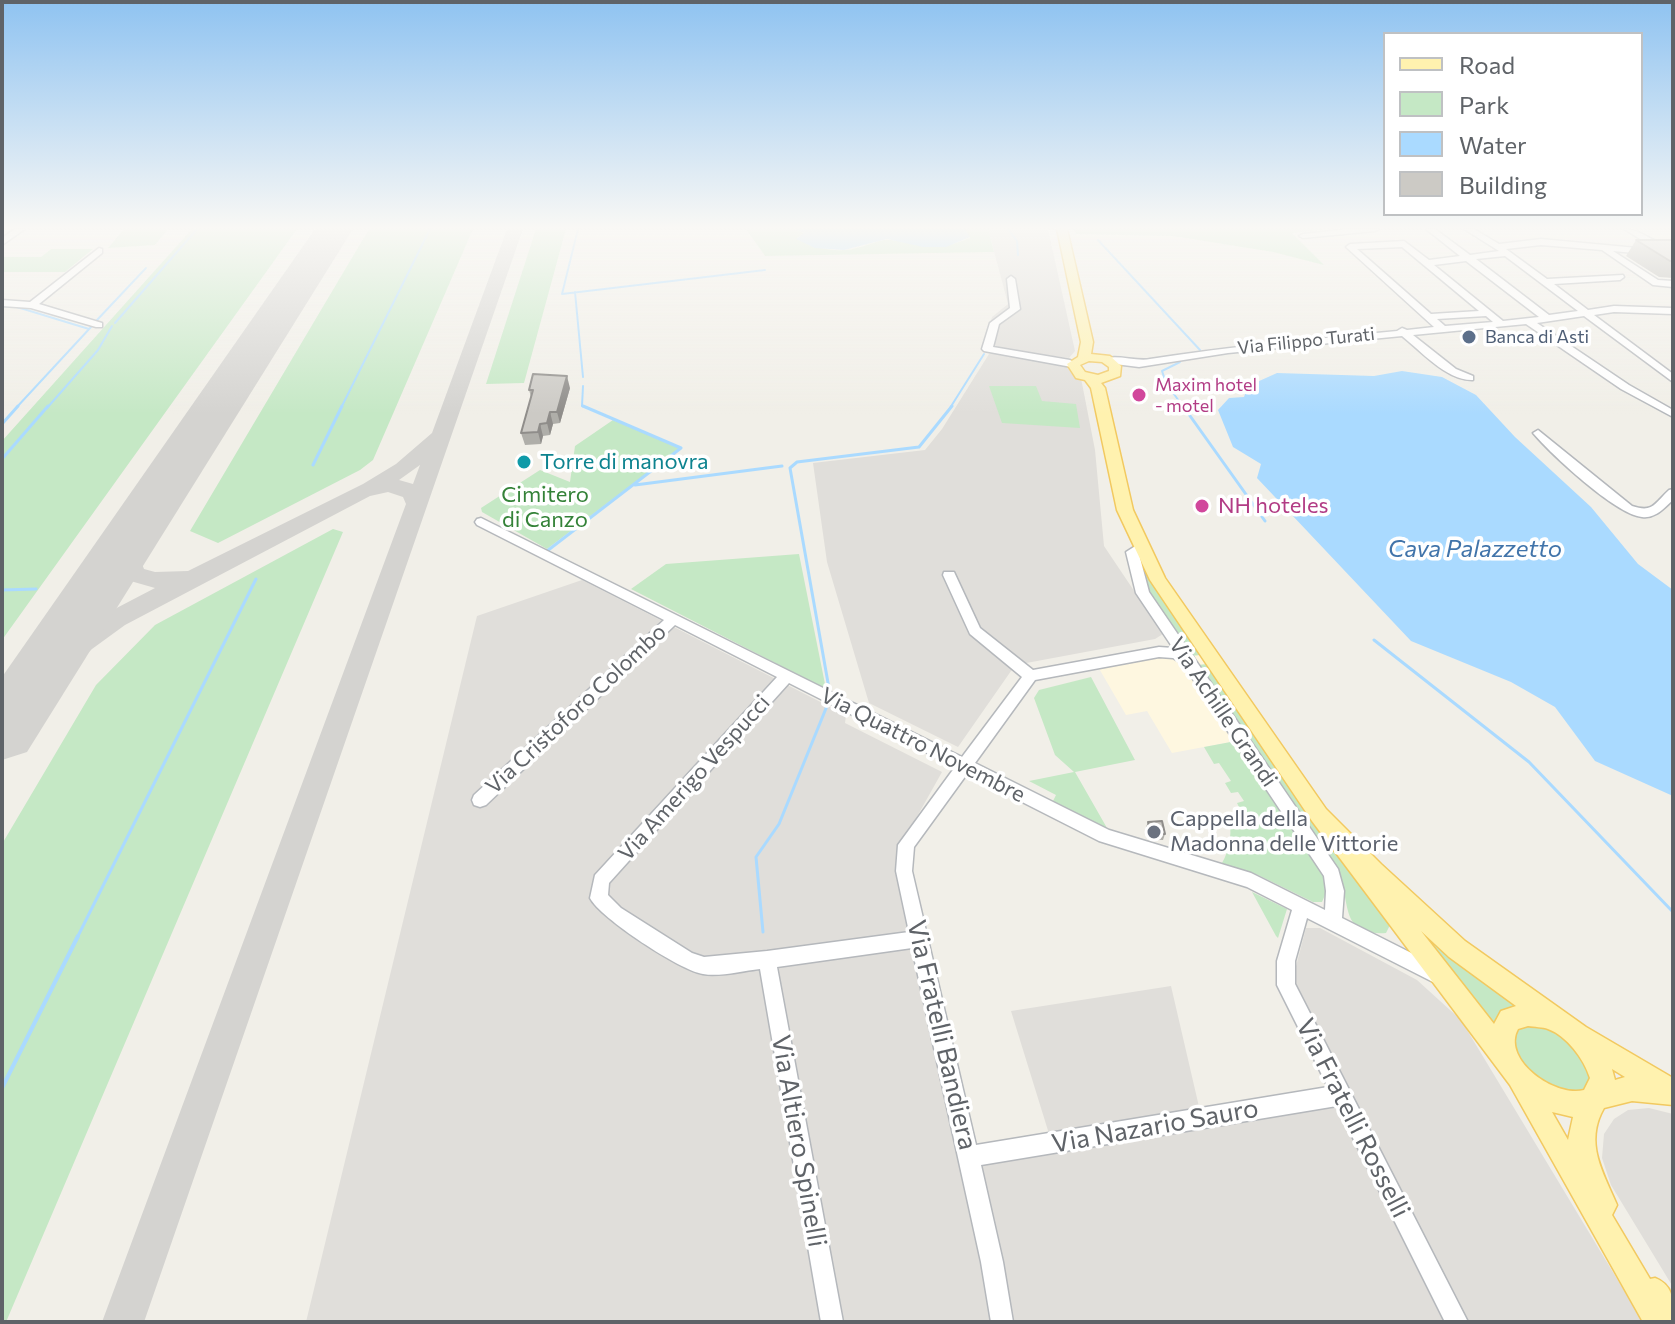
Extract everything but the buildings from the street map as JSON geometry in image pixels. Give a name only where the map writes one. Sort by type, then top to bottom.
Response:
[{"type":"main road","points":[[1076,291],[1092,362],[1110,377],[1096,382],[1079,373],[1092,362]]},
{"type":"main road","name":"Via Achille Grandi","points":[[1096,382],[1125,510],[1141,548],[1158,580],[1210,659],[1319,815],[1404,929],[1532,1089],[1555,1102],[1578,1106],[1597,1097],[1603,1082],[1599,1064],[1588,1045],[1431,926],[1319,815]]},
{"type":"main road","points":[[1659,1322],[1510,1065],[1502,1040],[1504,1028],[1512,1018],[1539,1015],[1565,1026],[1673,1093]]},
{"type":"main road","points":[[1673,1093],[1632,1088],[1597,1097],[1581,1128],[1583,1160],[1605,1209],[1673,1320]]},
{"type":"street","points":[[32,305],[50,291]]},
{"type":"street","points":[[1013,291],[1015,309],[995,323],[986,348],[1059,361],[1092,362]]},
{"type":"street","points":[[1399,291],[1441,328]]},
{"type":"street","points":[[1460,291],[1500,323]]},
{"type":"street","points":[[1511,291],[1547,318]]},
{"type":"street","points":[[1556,291],[1673,379]]},
{"type":"street","points":[[2,303],[32,305],[99,325]]},
{"type":"street","name":"Via Filippo Turati","points":[[1092,362],[1131,364],[1228,350],[1528,321],[1627,308],[1673,311]]},
{"type":"street","points":[[1429,317],[1487,313]]},
{"type":"street","points":[[1528,321],[1625,387],[1673,414]]},
{"type":"street","points":[[1402,331],[1452,371],[1469,378]]},
{"type":"street","points":[[1538,433],[1562,457],[1628,509],[1644,514],[1653,512],[1673,493]]},
{"type":"street","name":"Via Quattro Novembre","points":[[481,522],[1105,836],[1239,876],[1445,979]]},
{"type":"street","name":"Via Achille Grandi","points":[[1141,548],[1132,552],[1139,584],[1332,874],[1335,891],[1333,922]]},
{"type":"street","points":[[949,575],[975,631],[1031,676],[1159,652],[1175,653],[1189,661],[1210,659]]},
{"type":"street","name":"Via Cristoforo Colombo","points":[[480,800],[673,619]]},
{"type":"street","points":[[1159,652],[1168,647],[1173,637]]},
{"type":"street","name":"Via Amerigo Vespucci","points":[[767,960],[704,966],[687,960],[603,903],[599,892],[601,880],[787,676]]},
{"type":"street","name":"Via Fratelli Bandiera","points":[[1002,1322],[969,1157],[904,871],[904,854],[910,839],[1031,676]]},
{"type":"street","name":"Via Fratelli Rosselli","points":[[1302,906],[1286,961],[1286,985],[1457,1322]]},
{"type":"street","points":[[1374,942],[1393,941],[1413,923],[1431,926]]},
{"type":"street","points":[[767,960],[920,939]]},
{"type":"street","name":"Via Altiero Spinelli","points":[[767,960],[832,1322]]},
{"type":"street","name":"Via Nazario Sauro","points":[[969,1157],[1341,1095]]},
{"type":"shaded area","points":[[1004,291],[1062,291],[1075,351],[1069,358],[991,348],[984,342],[992,317],[1008,304]]},
{"type":"shaded area","points":[[992,353],[1062,363],[1081,378],[1095,450],[1104,546],[1163,634],[1155,639],[1021,664],[1011,671],[958,747],[869,703],[827,562],[813,463],[925,450]]},
{"type":"shaded area","points":[[582,580],[846,715],[845,723],[942,772],[900,847],[966,1165],[1054,1150],[1011,1011],[1171,986],[1203,1124],[1357,1105],[1295,984],[1294,974],[1306,928],[1320,928],[1417,980],[1461,1020],[1643,1322],[306,1322],[477,616]]},
{"type":"shaded area","points":[[1199,645],[1236,741],[1172,753],[1147,711],[1126,715],[1097,665]]},
{"type":"shaded area","points":[[1649,1108],[1673,1114],[1673,1287],[1611,1185],[1602,1158],[1604,1134],[1614,1119],[1628,1110]]},
{"type":"green space","points":[[137,291],[253,291],[2,640],[2,441]]},
{"type":"green space","points":[[332,291],[446,291],[373,460],[360,470],[218,543],[190,531]]},
{"type":"green space","points":[[516,291],[549,291],[524,383],[486,384]]},
{"type":"green space","points":[[989,386],[1036,386],[1042,401],[1076,404],[1080,428],[1002,423]]},
{"type":"green space","name":"Cimitero di Canzo","points":[[613,420],[680,448],[547,549],[482,512],[481,508],[540,470],[570,482],[575,446]]},
{"type":"green space","points":[[333,529],[343,532],[6,1322],[2,1322],[2,844],[96,685],[155,625]]},
{"type":"green space","points":[[799,554],[826,689],[631,589],[666,564]]},
{"type":"green space","points":[[1136,559],[1141,559],[1200,655],[1191,656],[1147,588]]},
{"type":"green space","points":[[1207,664],[1391,923],[1386,933],[1360,929],[1353,923],[1338,874],[1198,665]]},
{"type":"green space","points":[[1091,677],[1135,760],[1075,772],[1107,828],[1053,801],[1056,795],[1029,781],[1074,772],[1055,755],[1034,698],[1039,690]]},
{"type":"green space","points":[[1236,741],[1324,874],[1328,888],[1322,902],[1313,902],[1258,875],[1222,863],[1230,839],[1228,815],[1243,815],[1237,803],[1244,801],[1238,792],[1231,793],[1225,783],[1231,781],[1219,763],[1214,764],[1204,747]]},
{"type":"green space","points":[[1252,892],[1287,909],[1278,938],[1276,936]]},
{"type":"green space","points":[[1423,930],[1520,1003],[1493,1026],[1416,934]]},
{"type":"green space","points":[[1527,1023],[1565,1033],[1592,1067],[1591,1088],[1573,1098],[1521,1069],[1512,1034]]},
{"type":"water","name":"Cava Palazzetto","points":[[1402,371],[1442,377],[1476,395],[1515,437],[1591,507],[1638,564],[1673,590],[1673,796],[1595,761],[1555,707],[1511,682],[1411,641],[1257,478],[1261,464],[1233,447],[1218,410],[1229,398],[1244,397],[1248,386],[1277,373],[1374,376]]},
{"type":"waterway","points":[[97,320],[125,291]]},
{"type":"waterway","points":[[115,323],[143,291]]},
{"type":"waterway","points":[[341,408],[399,291]]},
{"type":"waterway","points":[[563,291],[562,294],[575,292]]},
{"type":"waterway","points":[[575,292],[589,291]]},
{"type":"waterway","points":[[1145,291],[1200,350]]},
{"type":"waterway","points":[[575,292],[583,377]]},
{"type":"waterway","points":[[2,306],[17,307],[89,329]]},
{"type":"waterway","points":[[47,408],[98,350],[112,326]]},
{"type":"waterway","points":[[16,408],[91,327]]},
{"type":"waterway","points":[[950,408],[984,354]]},
{"type":"waterway","points":[[1180,362],[1162,371],[1166,383],[1184,408]]},
{"type":"waterway","points":[[583,386],[582,406],[586,408]]},
{"type":"waterway","points":[[2,424],[18,406]]},
{"type":"waterway","points":[[2,459],[48,406]]},
{"type":"waterway","points":[[313,465],[342,406]]},
{"type":"waterway","points":[[830,694],[790,468],[797,462],[919,447],[952,406]]},
{"type":"waterway","points":[[1183,406],[1265,521]]},
{"type":"waterway","points":[[547,551],[681,448],[586,408]]},
{"type":"waterway","points":[[635,485],[782,466]]},
{"type":"waterway","points":[[77,938],[256,579]]},
{"type":"waterway","points":[[2,590],[36,589]]},
{"type":"waterway","points":[[1374,640],[1529,762],[1673,912]]},
{"type":"waterway","points":[[763,932],[756,857],[779,824],[829,701]]},
{"type":"waterway","points":[[2,1088],[77,938]]},
{"type":"taxiway","points":[[417,504],[493,291]]},
{"type":"taxiway","points":[[372,486],[403,469],[437,438]]},
{"type":"taxiway","points":[[25,697],[83,642],[116,619],[362,491],[382,486],[401,487],[413,493],[417,504]]},
{"type":"taxiway","points":[[123,1322],[417,504]]},
{"type":"taxiway","points":[[132,535],[128,559],[135,574],[154,580],[184,578]]},
{"type":"runway","points":[[2,732],[293,291]]},
{"type":"place","name":"Banca di Asti","points":[[1469,337]]},
{"type":"place","name":"Maxim hotel - motel","points":[[1139,395]]},
{"type":"place","name":"Torre di manovra","points":[[524,462]]},
{"type":"place","name":"NH hoteles","points":[[1202,506]]},
{"type":"place","name":"Cappella della Madonna delle Vittorie","points":[[1154,832]]}]
